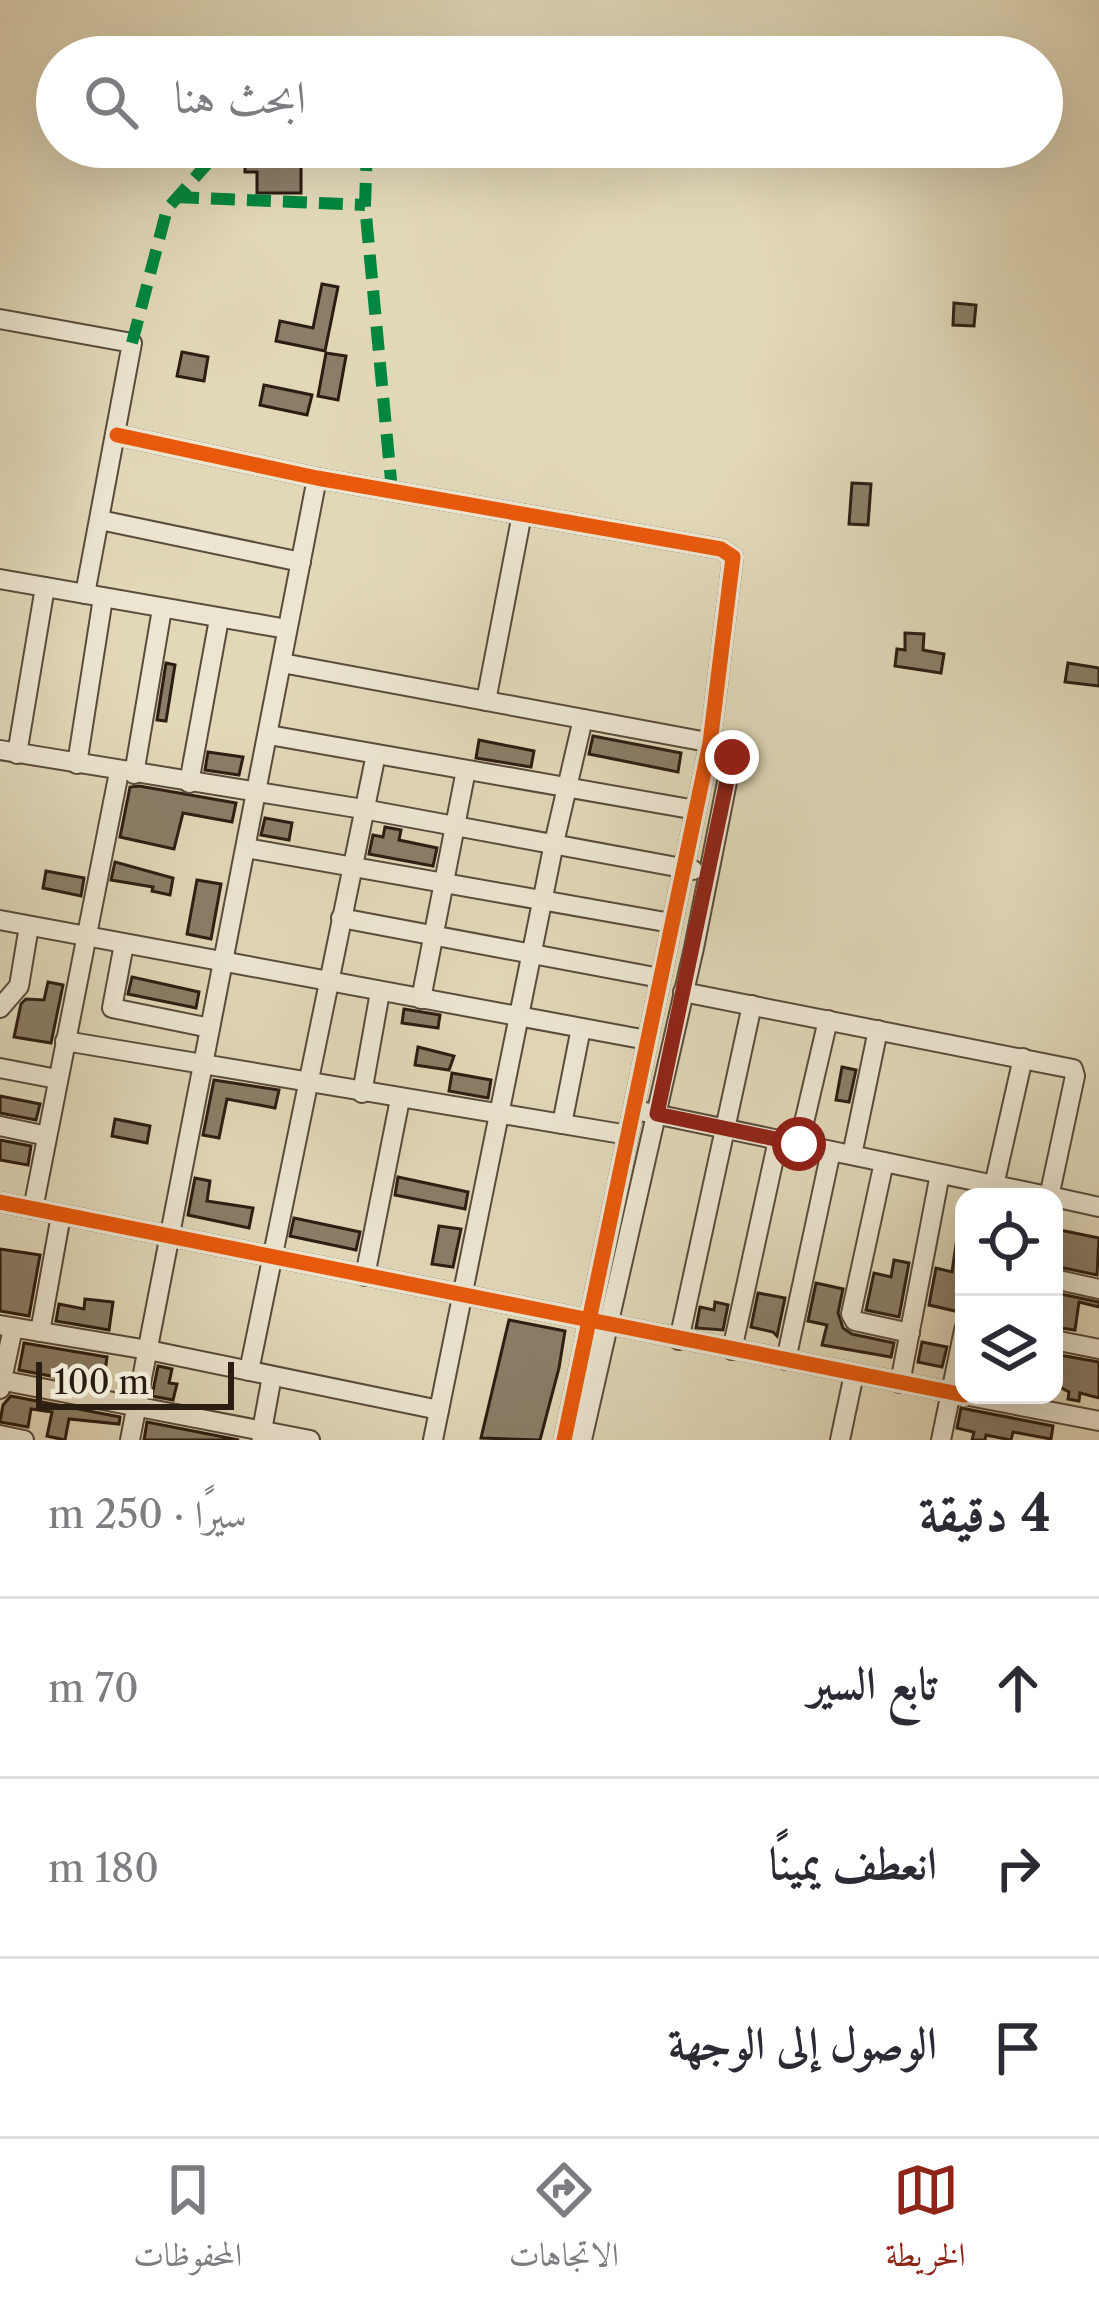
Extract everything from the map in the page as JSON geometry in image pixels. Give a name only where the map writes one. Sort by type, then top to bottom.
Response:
[{"type":"street","points":[[0,319],[132,344],[100,520],[77,764]]},
{"type":"street","points":[[117,435],[317,478],[729,552],[734,565],[710,742],[628,1135],[582,1440]]},
{"type":"street","points":[[130,1440],[317,478]]},
{"type":"street","points":[[486,701],[522,514]]},
{"type":"street","points":[[100,520],[302,562]]},
{"type":"street","points":[[0,579],[287,629]]},
{"type":"street","points":[[45,587],[8,752],[456,825],[710,873]]},
{"type":"street","points":[[33,1209],[86,936],[162,609]]},
{"type":"street","points":[[189,783],[219,619]]},
{"type":"street","points":[[282,663],[710,742],[725,748],[732,764],[657,1114],[564,1440]]},
{"type":"street","points":[[433,1440],[583,718]]},
{"type":"street","points":[[269,735],[696,810]]},
{"type":"street","points":[[249,1371],[376,754]]},
{"type":"street","points":[[421,999],[466,770]]},
{"type":"street","points":[[246,848],[671,922]]},
{"type":"street","points":[[341,918],[660,978]]},
{"type":"street","points":[[3,924],[647,1040]]},
{"type":"street","points":[[0,1008],[19,986],[29,926]]},
{"type":"street","points":[[124,944],[112,1008],[210,1028]]},
{"type":"street","points":[[362,1093],[380,992]]},
{"type":"street","points":[[683,992],[1069,1068],[1075,1073],[1053,1188]]},
{"type":"street","points":[[679,1340],[752,1005]]},
{"type":"street","points":[[799,1144],[828,1020]]},
{"type":"street","points":[[562,1124],[581,1028]]},
{"type":"street","points":[[852,1155],[878,1030]]},
{"type":"street","points":[[64,1041],[628,1135]]},
{"type":"street","points":[[994,1188],[1023,1058]]},
{"type":"street","points":[[0,1068],[57,1079]]},
{"type":"street","points":[[364,1276],[400,1100]]},
{"type":"street","points":[[633,1109],[940,1174],[984,1188]]},
{"type":"street","points":[[0,1126],[46,1136]]},
{"type":"street","points":[[732,1350],[778,1140]]},
{"type":"street","points":[[786,1360],[831,1151]]},
{"type":"street","points":[[884,1162],[851,1314],[855,1321],[910,1334]]},
{"type":"street","points":[[900,1383],[940,1174]]},
{"type":"street","points":[[1063,1200],[1099,1207]]},
{"type":"street","points":[[0,1202],[955,1393]]},
{"type":"street","points":[[40,1332],[61,1215]]},
{"type":"street","points":[[1063,1281],[1099,1289]]},
{"type":"street","points":[[310,1440],[261,1435],[137,1404],[1,1383],[7,1326],[439,1410]]},
{"type":"street","points":[[1063,1342],[1099,1349]]},
{"type":"street","points":[[854,1374],[841,1437],[864,1440]]},
{"type":"street","points":[[261,1435],[272,1376]]},
{"type":"street","points":[[941,1440],[956,1404]]},
{"type":"street","points":[[1030,1404],[1099,1421]]},
{"type":"street","points":[[0,1435],[24,1440]]},
{"type":"building","points":[[245,168],[301,168],[301,193],[257,193],[257,172],[245,172]]},
{"type":"building","points":[[322,284],[338,287],[325,351],[276,341],[280,321],[313,328]]},
{"type":"building","points":[[954,303],[976,305],[974,326],[953,325]]},
{"type":"building","points":[[182,352],[208,357],[204,381],[177,376]]},
{"type":"building","points":[[326,353],[346,356],[338,400],[318,396]]},
{"type":"building","points":[[264,385],[312,395],[307,415],[260,405]]},
{"type":"building","points":[[852,483],[871,484],[868,525],[849,524]]},
{"type":"building","points":[[905,633],[924,634],[923,650],[944,654],[941,673],[895,666],[897,649],[905,650]]},
{"type":"building","points":[[166,663],[175,665],[166,721],[157,720]]},
{"type":"building","points":[[1068,663],[1099,668],[1099,686],[1065,682]]},
{"type":"building","points":[[593,736],[681,753],[678,772],[589,754]]},
{"type":"building","points":[[479,740],[534,751],[531,767],[476,758]]},
{"type":"building","points":[[208,752],[243,757],[239,775],[205,770]]},
{"type":"building","points":[[130,787],[236,803],[232,822],[183,813],[174,849],[120,837]]},
{"type":"building","points":[[265,818],[292,823],[289,840],[261,835]]},
{"type":"building","points":[[385,827],[401,830],[399,840],[437,848],[433,866],[369,854],[373,835],[383,837]]},
{"type":"building","points":[[115,862],[173,878],[170,895],[111,880]]},
{"type":"building","points":[[46,871],[84,878],[81,896],[43,888]]},
{"type":"building","points":[[197,880],[221,884],[211,939],[187,934]]},
{"type":"building","points":[[132,977],[199,992],[196,1008],[128,994]]},
{"type":"building","points":[[48,982],[63,985],[51,1043],[14,1037],[21,1004],[26,999],[44,1000]]},
{"type":"building","points":[[404,1009],[440,1015],[438,1028],[402,1023]]},
{"type":"building","points":[[418,1047],[454,1056],[449,1070],[415,1065]]},
{"type":"building","points":[[842,1067],[856,1070],[849,1102],[836,1100]]},
{"type":"building","points":[[452,1073],[491,1080],[488,1098],[449,1091]]},
{"type":"building","points":[[214,1080],[279,1090],[275,1108],[227,1099],[219,1138],[203,1135]]},
{"type":"building","points":[[0,1096],[40,1104],[36,1120],[0,1113]]},
{"type":"building","points":[[115,1119],[150,1126],[147,1143],[112,1136]]},
{"type":"building","points":[[0,1140],[31,1146],[28,1165],[0,1160]]},
{"type":"building","points":[[398,1177],[468,1192],[465,1209],[395,1195]]},
{"type":"building","points":[[195,1178],[210,1181],[207,1201],[253,1208],[249,1228],[188,1215]]},
{"type":"building","points":[[294,1218],[360,1232],[356,1250],[290,1236]]},
{"type":"building","points":[[439,1226],[461,1229],[453,1267],[432,1264]]},
{"type":"building","points":[[1063,1231],[1099,1238],[1097,1275],[1063,1268]]},
{"type":"building","points":[[0,1249],[40,1255],[29,1316],[0,1311]]},
{"type":"building","points":[[955,1252],[955,1311],[929,1305],[936,1268],[952,1272]]},
{"type":"building","points":[[894,1260],[909,1263],[899,1317],[866,1310],[874,1273],[891,1277]]},
{"type":"building","points":[[816,1283],[843,1289],[838,1313],[843,1328],[894,1343],[891,1357],[822,1345],[827,1325],[808,1321]]},
{"type":"building","points":[[758,1293],[785,1298],[777,1336],[751,1327]]},
{"type":"building","points":[[1063,1294],[1099,1302],[1099,1307],[1079,1302],[1075,1330],[1063,1328]]},
{"type":"building","points":[[85,1299],[113,1302],[109,1330],[56,1321],[59,1304],[84,1309]]},
{"type":"building","points":[[715,1302],[728,1305],[723,1330],[696,1328],[700,1307],[714,1310]]},
{"type":"building","points":[[509,1320],[565,1331],[540,1440],[481,1438]]},
{"type":"building","points":[[922,1342],[947,1347],[942,1367],[918,1362]]},
{"type":"building","points":[[24,1343],[107,1357],[103,1386],[19,1370]]},
{"type":"building","points":[[1063,1356],[1099,1362],[1099,1398],[1080,1393],[1079,1401],[1068,1399],[1069,1392],[1063,1389]]},
{"type":"building","points":[[158,1366],[172,1369],[169,1383],[177,1384],[173,1400],[152,1396]]},
{"type":"building","points":[[11,1396],[120,1417],[119,1424],[69,1419],[65,1440],[47,1436],[52,1412],[31,1409],[28,1427],[0,1422],[3,1405]]},
{"type":"building","points":[[961,1408],[1053,1426],[1051,1439],[1013,1432],[1011,1440],[986,1435],[985,1440],[972,1440],[974,1432],[957,1428]]},
{"type":"building","points":[[147,1422],[239,1440],[144,1440]]},
{"type":"marked path","points":[[132,343],[167,209],[203,168]]},
{"type":"marked path","points":[[366,168],[365,205],[392,491]]},
{"type":"marked path","points":[[175,197],[365,205]]},
{"type":"cycle path","points":[[117,435],[317,478],[721,549],[733,557],[710,743],[564,1440]]},
{"type":"cycle path","points":[[0,1202],[955,1393]]},
{"type":"route","points":[[732,757],[657,1114],[799,1144]]}]
